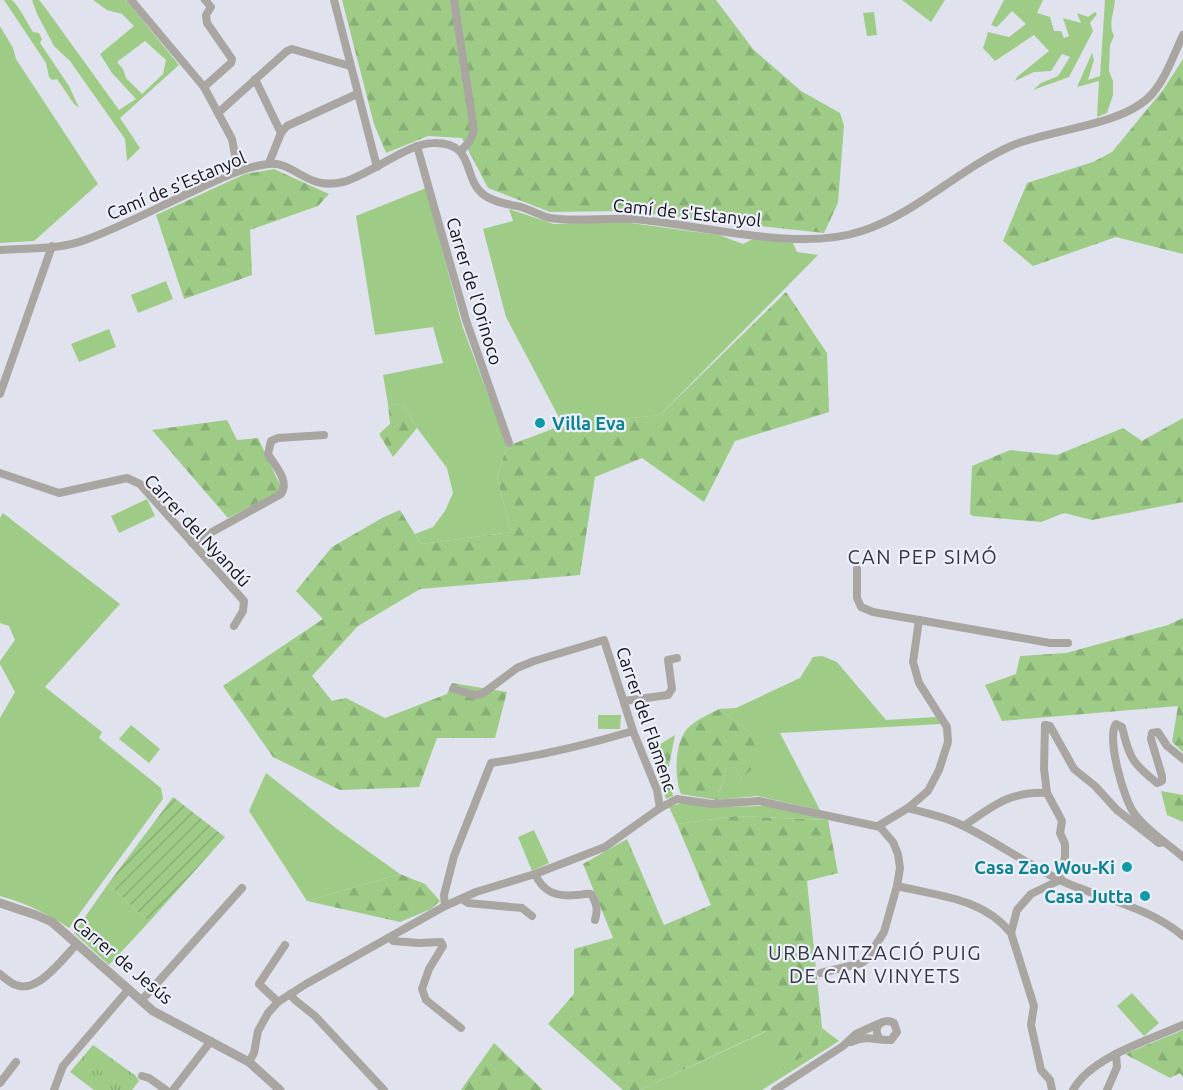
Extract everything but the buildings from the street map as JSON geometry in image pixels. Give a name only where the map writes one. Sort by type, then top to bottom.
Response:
[{"type":"street","points":[[131,0],[204,87],[232,139],[238,171]]},
{"type":"street","points":[[204,87],[231,63],[232,59],[207,23],[206,15],[211,7],[205,0]]},
{"type":"street","points":[[334,0],[377,167]]},
{"type":"street","points":[[454,0],[474,130],[470,141],[461,151]]},
{"type":"street","name":"Camí de s'Estanyol","points":[[0,250],[52,246],[86,240],[238,171],[269,163],[281,165],[316,183],[323,184],[345,181],[417,146],[437,143],[450,145],[461,151],[468,162],[475,184],[483,194],[495,201],[552,218],[629,218],[795,239],[851,234],[876,226],[902,212],[989,156],[1015,144],[1041,135],[1101,121],[1142,103],[1160,84],[1183,35]]},
{"type":"street","points":[[218,113],[292,49],[350,66]]},
{"type":"street","points":[[255,79],[281,133]]},
{"type":"street","points":[[269,163],[281,133],[287,126],[357,94]]},
{"type":"street","name":"Carrer de l'Orinoco","points":[[417,146],[466,320],[509,443]]},
{"type":"street","points":[[0,394],[52,246]]},
{"type":"street","points":[[192,543],[281,494],[285,481],[268,454],[271,441],[278,438],[324,435]]},
{"type":"street","name":"Carrer del Nyandú","points":[[0,472],[59,493],[127,478],[140,484],[244,601],[243,611],[234,626]]},
{"type":"street","points":[[857,570],[857,598],[861,607],[873,612],[1050,643],[1068,643]]},
{"type":"street","points":[[878,826],[908,808],[928,791],[939,770],[948,742],[946,727],[919,683],[913,662],[919,620]]},
{"type":"street","name":"Carrer del Flamenc","points":[[453,689],[475,695],[482,694],[517,668],[534,660],[604,640],[633,731],[657,790],[660,808]]},
{"type":"street","points":[[624,701],[668,695],[672,689],[668,660],[677,658]]},
{"type":"street","points":[[1060,880],[1065,844],[1060,833],[1062,821],[1047,793],[1044,734],[1047,724],[1074,769],[1095,786],[1116,810],[1159,843],[1164,842]]},
{"type":"street","points":[[1183,759],[1167,746],[1158,732],[1152,733],[1151,739],[1162,776],[1162,781],[1157,783],[1134,761],[1127,749],[1122,727],[1116,724],[1113,728],[1114,754],[1133,812],[1183,857]]},
{"type":"street","points":[[445,906],[444,895],[454,856],[491,763],[533,757],[633,731]]},
{"type":"street","points":[[964,826],[1010,797],[1032,792],[1047,793]]},
{"type":"street","points":[[249,1062],[254,1053],[262,1021],[278,1002],[290,994],[445,906],[605,847],[660,808],[677,799],[712,804],[759,801],[878,826],[886,833],[898,854],[900,868],[884,932],[862,963],[821,973]]},
{"type":"street","points":[[908,808],[964,826],[1036,869],[1121,902],[1171,926],[1183,936]]},
{"type":"street","points":[[535,874],[540,885],[547,891],[576,896],[591,894],[598,910],[595,920]]},
{"type":"street","points":[[1011,933],[1017,910],[1031,894],[1060,880]]},
{"type":"street","points":[[897,886],[971,903],[1001,920],[1011,933],[1034,1006],[1031,1025],[1041,1070],[1050,1080],[1052,1090]]},
{"type":"street","points":[[141,1001],[242,888]]},
{"type":"street","points":[[462,899],[468,903],[522,908],[532,916]]},
{"type":"street","name":"Carrer de Jesús","points":[[0,903],[44,918],[153,1011],[249,1062],[280,1090]]},
{"type":"street","points":[[391,938],[393,941],[441,942],[443,946],[429,969],[422,989],[426,1000],[461,1028]]},
{"type":"street","points":[[0,974],[17,985],[33,986],[41,981],[77,944]]},
{"type":"street","points":[[278,1002],[259,984],[285,945]]},
{"type":"street","points":[[54,1090],[63,1066],[128,990]]},
{"type":"street","points":[[290,994],[294,1000],[315,1016],[384,1090]]},
{"type":"street","points":[[775,1090],[843,1046],[859,1039],[891,1040],[897,1032],[894,1023],[889,1020],[883,1021],[856,1034],[843,1046]]},
{"type":"street","points":[[878,1024],[876,1030],[879,1038]]},
{"type":"street","points":[[1072,1090],[1078,1080],[1116,1054],[1183,1025]]},
{"type":"street","points":[[173,1090],[210,1041]]},
{"type":"street","points":[[1107,1090],[1117,1067],[1116,1054]]},
{"type":"street","points":[[0,1083],[16,1062]]},
{"type":"street","points":[[142,1076],[166,1090]]},
{"type":"green space","points":[[4,0],[12,0],[33,32],[39,33],[42,39],[40,43],[69,86],[79,108],[57,79],[52,80],[49,77],[46,63]]},
{"type":"green space","points":[[32,0],[39,0],[44,6],[119,110],[136,99],[112,73],[100,54],[134,26],[122,14],[107,10],[93,0],[126,0],[179,65],[120,118],[140,148],[127,161],[125,139],[70,61],[54,46]],"holes":[[[145,41],[166,60],[163,74],[142,94],[126,78],[117,62]]]},
{"type":"green space","points":[[342,0],[716,0],[753,49],[801,91],[840,113],[844,125],[838,203],[824,233],[625,211],[550,212],[488,188],[462,138],[428,136],[386,153],[374,124]]},
{"type":"green space","points":[[902,0],[945,0],[931,22]]},
{"type":"green space","points":[[1004,0],[1043,0],[1037,13],[1050,17],[1054,31],[1061,31],[1064,38],[1069,36],[1063,18],[1081,23],[1077,13],[1088,17],[1095,12],[1097,14],[1090,23],[1093,31],[1069,77],[1033,90],[1041,83],[1058,76],[1070,57],[1062,54],[1051,71],[1034,72],[1015,81],[1049,51],[1034,35],[995,61],[983,48],[988,32],[1009,37],[1026,24],[1012,11],[997,27],[991,25]]},
{"type":"green space","points":[[1105,0],[1115,0],[1111,23],[1114,36],[1110,45],[1109,71],[1113,81],[1113,95],[1107,113],[1097,117],[1099,81],[1077,87],[1092,53],[1094,60],[1088,80],[1100,76]]},
{"type":"green space","points":[[874,12],[877,35],[867,36],[863,13]]},
{"type":"green space","points":[[0,26],[13,48],[16,59],[98,184],[34,241],[0,243]]},
{"type":"green space","points":[[1183,59],[1183,254],[1116,237],[1033,266],[1003,241],[1027,183],[1093,162],[1112,152],[1163,90]]},
{"type":"green space","points":[[274,169],[329,194],[318,206],[250,230],[252,275],[184,299],[156,215],[245,174]]},
{"type":"green space","points":[[426,188],[462,325],[507,446],[497,477],[511,532],[421,544],[415,534],[433,527],[445,511],[453,493],[447,468],[417,428],[404,405],[388,404],[383,375],[443,363],[433,327],[375,335],[356,216]]},
{"type":"green space","points":[[509,209],[554,224],[623,222],[719,235],[743,244],[753,239],[793,243],[797,252],[818,255],[660,415],[563,425],[506,317],[483,229],[513,221]]},
{"type":"green space","points":[[166,281],[173,299],[138,313],[131,295]]},
{"type":"green space","points":[[786,292],[827,353],[829,412],[735,441],[704,502],[642,458],[595,477],[580,575],[420,589],[358,626],[312,676],[332,701],[346,698],[385,718],[447,694],[452,683],[507,692],[495,738],[437,738],[419,787],[340,790],[273,757],[223,686],[323,619],[296,591],[332,547],[400,510],[421,544],[511,532],[497,477],[507,446],[563,425],[660,415]]},
{"type":"green space","points":[[109,329],[116,347],[79,362],[71,344]]},
{"type":"green space","points":[[388,404],[404,405],[417,428],[393,457],[379,434],[390,424]]},
{"type":"green space","points":[[1183,418],[1183,502],[1092,520],[1064,513],[1041,522],[970,514],[972,466],[1010,450],[1057,455],[1123,428],[1142,441]]},
{"type":"green space","points":[[227,420],[237,440],[258,438],[281,487],[278,492],[228,518],[152,430]]},
{"type":"green space","points":[[147,499],[155,516],[119,533],[111,516]]},
{"type":"green space","points":[[3,513],[120,604],[45,687],[102,732],[99,738],[161,788],[163,799],[69,928],[36,909],[0,896],[0,718],[15,692],[0,664],[15,640],[9,626],[0,623],[0,518]]},
{"type":"green space","points":[[1183,618],[1183,752],[1172,742],[1178,706],[1002,721],[985,685],[1016,674],[1020,656],[1066,653],[1168,625]]},
{"type":"green space","points":[[822,656],[837,662],[886,720],[936,717],[941,724],[780,733],[820,810],[757,796],[717,800],[727,767],[735,767],[742,779],[750,732],[719,709],[736,708],[800,678],[813,657]]},
{"type":"green space","points":[[719,709],[750,732],[762,758],[742,779],[735,767],[727,767],[717,800],[681,794],[677,778],[677,758],[681,740],[690,726]]},
{"type":"green space","points":[[598,715],[621,715],[620,729],[598,729]]},
{"type":"green space","points":[[131,725],[160,749],[149,763],[119,739]]},
{"type":"green space","points":[[675,735],[668,771],[673,796],[666,799],[649,751]]},
{"type":"green space","points":[[266,773],[337,829],[400,874],[307,901],[249,811]]},
{"type":"green space","points":[[1161,791],[1183,795],[1183,822],[1167,815]]},
{"type":"green space","points":[[173,797],[225,837],[149,922],[108,884]]},
{"type":"green space","points":[[681,803],[708,807],[770,806],[828,820],[736,816],[677,824],[669,807]]},
{"type":"green space","points":[[736,816],[828,820],[838,873],[807,881],[822,1028],[817,1048],[781,1069],[766,1031],[640,1090],[623,1090],[548,1024],[574,994],[574,949],[613,938],[583,864],[627,839],[664,925],[711,905],[677,824]]},
{"type":"green space","points":[[534,830],[549,863],[532,871],[518,837]]},
{"type":"green space","points":[[400,874],[425,884],[440,901],[431,909],[400,922],[307,901]]},
{"type":"green space","points":[[108,884],[149,922],[109,965],[74,933]]},
{"type":"green space","points":[[1132,993],[1159,1023],[1144,1036],[1117,1006]]},
{"type":"green space","points":[[822,1028],[839,1041],[762,1090],[640,1090],[767,1031],[817,1048]]},
{"type":"green space","points":[[1183,1030],[1183,1077],[1180,1073],[1170,1078],[1125,1054]]},
{"type":"green space","points":[[494,1043],[543,1090],[461,1090]]},
{"type":"green space","points":[[93,1045],[136,1076],[139,1081],[132,1090],[94,1090],[70,1072]]},
{"type":"place","name":"Villa Eva","points":[[540,423]]},
{"type":"place","name":"Casa Zao Wou-Ki","points":[[1127,867]]},
{"type":"place","name":"Casa Jutta","points":[[1145,896]]},
{"type":"district","name":"CAN PEP SIMÓ","points":[[923,556]]},
{"type":"district","name":"URBANITZACIÓ PUIG DE CAN VINYETS","points":[[875,964]]}]
